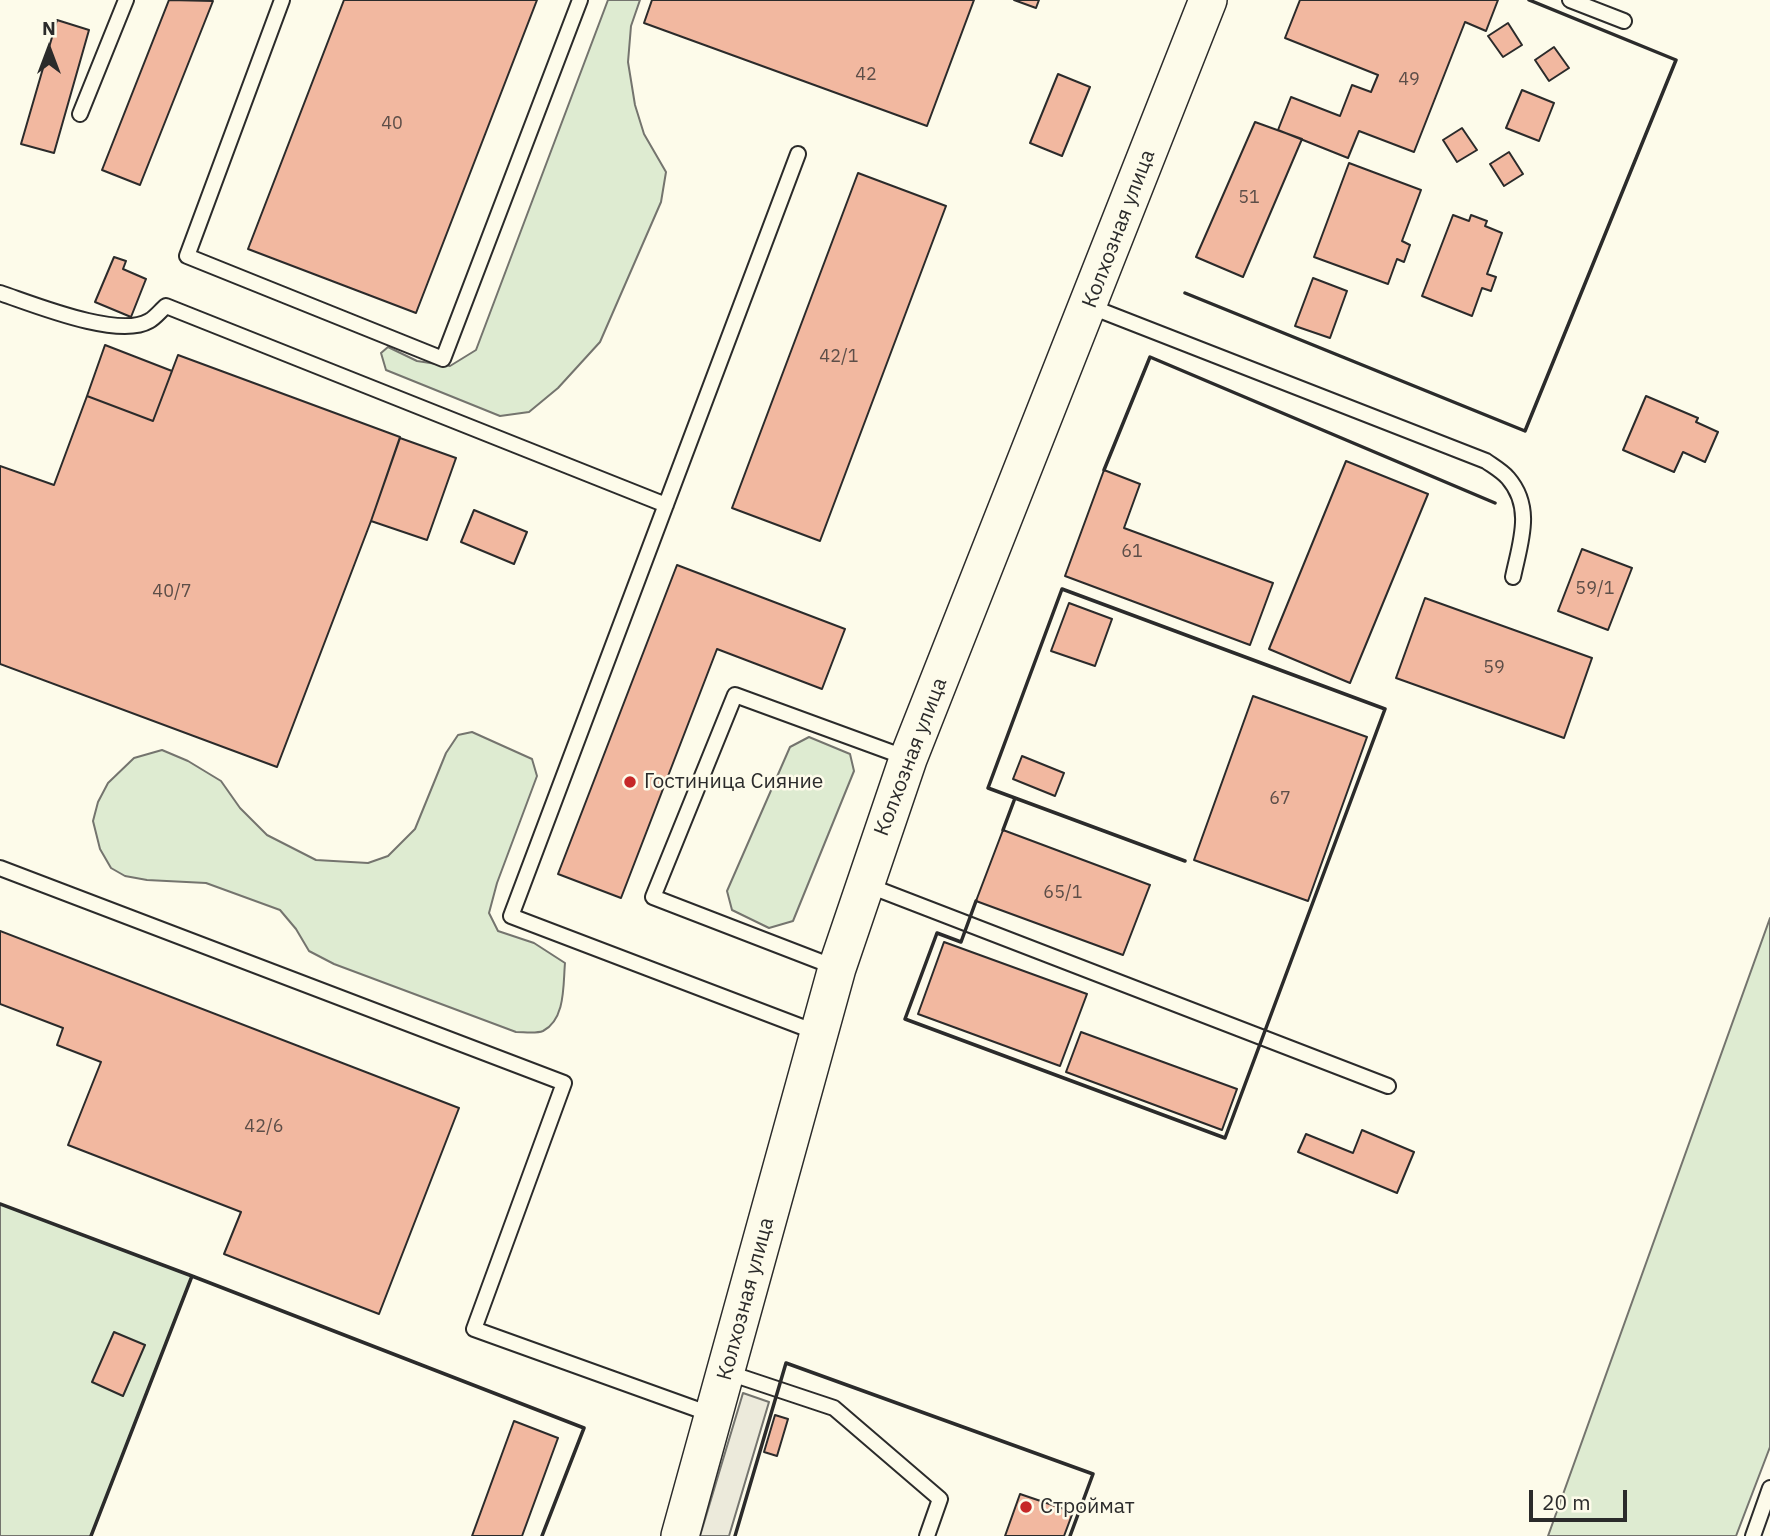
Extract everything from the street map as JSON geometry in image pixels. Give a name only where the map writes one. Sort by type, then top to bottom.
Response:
[{"type":"street","name":"Колхозная улица","points":[[680,1536],[837,968],[864,884],[908,759],[1089,306],[1207,0]]},
{"type":"lane","points":[[80,114],[126,0]]},
{"type":"lane","points":[[282,0],[187,256],[443,359],[580,0]]},
{"type":"lane","points":[[1570,0],[1624,21]]},
{"type":"lane","points":[[799,154],[511,916],[819,1034]]},
{"type":"lane","points":[[0,293],[87,321],[124,326],[149,321],[166,306],[666,505]]},
{"type":"lane","points":[[1089,306],[1486,461],[1508,478],[1518,494],[1525,516],[1513,578]]},
{"type":"lane","points":[[837,968],[653,897],[735,695],[908,759]]},
{"type":"lane","points":[[0,868],[564,1083],[474,1329],[714,1415]]},
{"type":"lane","points":[[864,884],[1388,1086]]},
{"type":"lane","points":[[726,1372],[834,1408],[940,1499],[927,1536]]},
{"type":"lane","points":[[1753,1536],[1770,1488]]},
{"type":"green space","points":[[608,0],[640,0],[631,26],[628,62],[635,105],[644,134],[666,172],[661,202],[600,342],[558,388],[529,412],[500,416],[386,370],[381,353],[388,347],[417,361],[450,366],[476,350]]},
{"type":"green space","points":[[472,732],[532,759],[537,776],[497,883],[489,913],[498,931],[534,943],[565,963],[560,1010],[550,1025],[540,1032],[516,1032],[334,964],[309,951],[280,910],[206,883],[125,876],[111,868],[100,849],[93,821],[98,802],[108,783],[134,758],[162,750],[188,761],[221,781],[240,808],[267,835],[316,860],[368,863],[388,856],[415,829],[446,753],[458,735]]},
{"type":"green space","points":[[809,737],[850,754],[854,771],[793,921],[769,928],[732,910],[727,891],[790,747]]},
{"type":"green space","points":[[1770,918],[1770,1447],[1736,1536],[1548,1536]]},
{"type":"green space","points":[[0,1204],[192,1276],[91,1536],[0,1536]]},
{"type":"shaded area","points":[[743,1393],[769,1402],[729,1536],[700,1536]]},
{"type":"building","points":[[169,0],[213,1],[140,185],[102,170]]},
{"type":"building","points":[[344,0],[537,0],[416,313],[248,249]]},
{"type":"building","points":[[652,0],[974,0],[927,126],[644,23]]},
{"type":"building","points":[[1014,0],[1039,0],[1036,8]]},
{"type":"building","points":[[1300,0],[1498,0],[1486,31],[1465,22],[1414,152],[1359,131],[1348,158],[1278,130],[1291,97],[1340,116],[1352,85],[1371,92],[1378,75],[1285,38]]},
{"type":"building","points":[[57,20],[89,30],[54,153],[21,144]]},
{"type":"building","points":[[1508,23],[1522,45],[1503,57],[1488,36]]},
{"type":"building","points":[[1554,47],[1569,68],[1549,81],[1535,60]]},
{"type":"building","points":[[1058,74],[1090,87],[1062,156],[1030,143]]},
{"type":"building","points":[[1522,90],[1554,103],[1539,141],[1506,128]]},
{"type":"building","points":[[1255,122],[1302,139],[1243,277],[1196,257]]},
{"type":"building","points":[[1462,128],[1477,150],[1457,162],[1443,140]]},
{"type":"building","points":[[1509,152],[1523,174],[1504,186],[1490,164]]},
{"type":"building","points":[[1349,163],[1421,190],[1402,241],[1410,245],[1404,262],[1397,259],[1388,284],[1314,257]]},
{"type":"building","points":[[858,173],[946,206],[820,541],[732,508]]},
{"type":"building","points":[[1453,215],[1469,221],[1471,215],[1487,221],[1485,226],[1502,233],[1487,274],[1496,277],[1491,291],[1482,288],[1472,316],[1422,296]]},
{"type":"building","points":[[114,257],[126,261],[123,269],[146,279],[131,317],[95,302]]},
{"type":"building","points":[[1313,278],[1347,291],[1330,338],[1295,326]]},
{"type":"building","points":[[105,345],[172,371],[153,421],[87,396]]},
{"type":"building","points":[[178,355],[400,437],[371,521],[277,767],[0,664],[0,466],[54,485],[87,396],[153,421]]},
{"type":"building","points":[[1646,396],[1698,418],[1696,422],[1718,432],[1705,462],[1683,452],[1674,472],[1623,450]]},
{"type":"building","points":[[400,438],[456,458],[427,540],[371,521]]},
{"type":"building","points":[[1346,461],[1428,494],[1350,683],[1269,649]]},
{"type":"building","points":[[1104,470],[1140,484],[1124,528],[1273,583],[1250,645],[1065,576]]},
{"type":"building","points":[[474,510],[527,532],[514,564],[461,542]]},
{"type":"building","points":[[1582,549],[1632,568],[1608,630],[1558,611]]},
{"type":"building","name":"Гостиница Сияние","points":[[677,565],[845,629],[822,689],[717,649],[621,898],[558,874]]},
{"type":"building","points":[[1425,598],[1592,658],[1564,738],[1396,678]]},
{"type":"building","points":[[1069,603],[1112,619],[1095,666],[1051,651]]},
{"type":"building","points":[[1253,696],[1367,737],[1308,901],[1194,860]]},
{"type":"building","points":[[1022,756],[1064,773],[1055,796],[1013,779]]},
{"type":"building","points":[[1003,830],[1150,885],[1123,955],[976,901]]},
{"type":"building","points":[[0,931],[459,1108],[379,1314],[224,1254],[241,1212],[68,1145],[101,1062],[57,1045],[63,1028],[0,1004]]},
{"type":"building","points":[[944,942],[1087,994],[1060,1066],[918,1014]]},
{"type":"building","points":[[1081,1032],[1237,1089],[1222,1130],[1066,1072]]},
{"type":"building","points":[[1362,1130],[1414,1152],[1397,1193],[1298,1152],[1306,1134],[1353,1153]]},
{"type":"building","points":[[114,1332],[145,1345],[123,1396],[92,1382]]},
{"type":"building","points":[[775,1415],[788,1419],[777,1456],[764,1452]]},
{"type":"building","points":[[514,1421],[558,1438],[522,1536],[472,1536]]},
{"type":"building","points":[[1020,1494],[1073,1512],[1064,1536],[1005,1536]]},
{"type":"wall","points":[[1185,293],[1525,431],[1676,60],[1529,0]]},
{"type":"wall","points":[[1104,470],[1150,357],[1495,503]]},
{"type":"wall","points":[[976,901],[961,942],[937,933],[905,1019],[1225,1138],[1385,709],[1062,589],[988,788],[1015,798],[1003,830]]},
{"type":"wall","points":[[1015,798],[1185,861]]},
{"type":"wall","points":[[0,1204],[192,1276]]},
{"type":"wall","points":[[91,1536],[192,1276],[584,1428],[542,1536]]},
{"type":"wall","points":[[735,1536],[786,1363],[1093,1474],[1070,1536]]},
{"type":"place","name":"Гостиница Сияние","points":[[630,782]]},
{"type":"place","name":"Строймат","points":[[1026,1507]]}]
